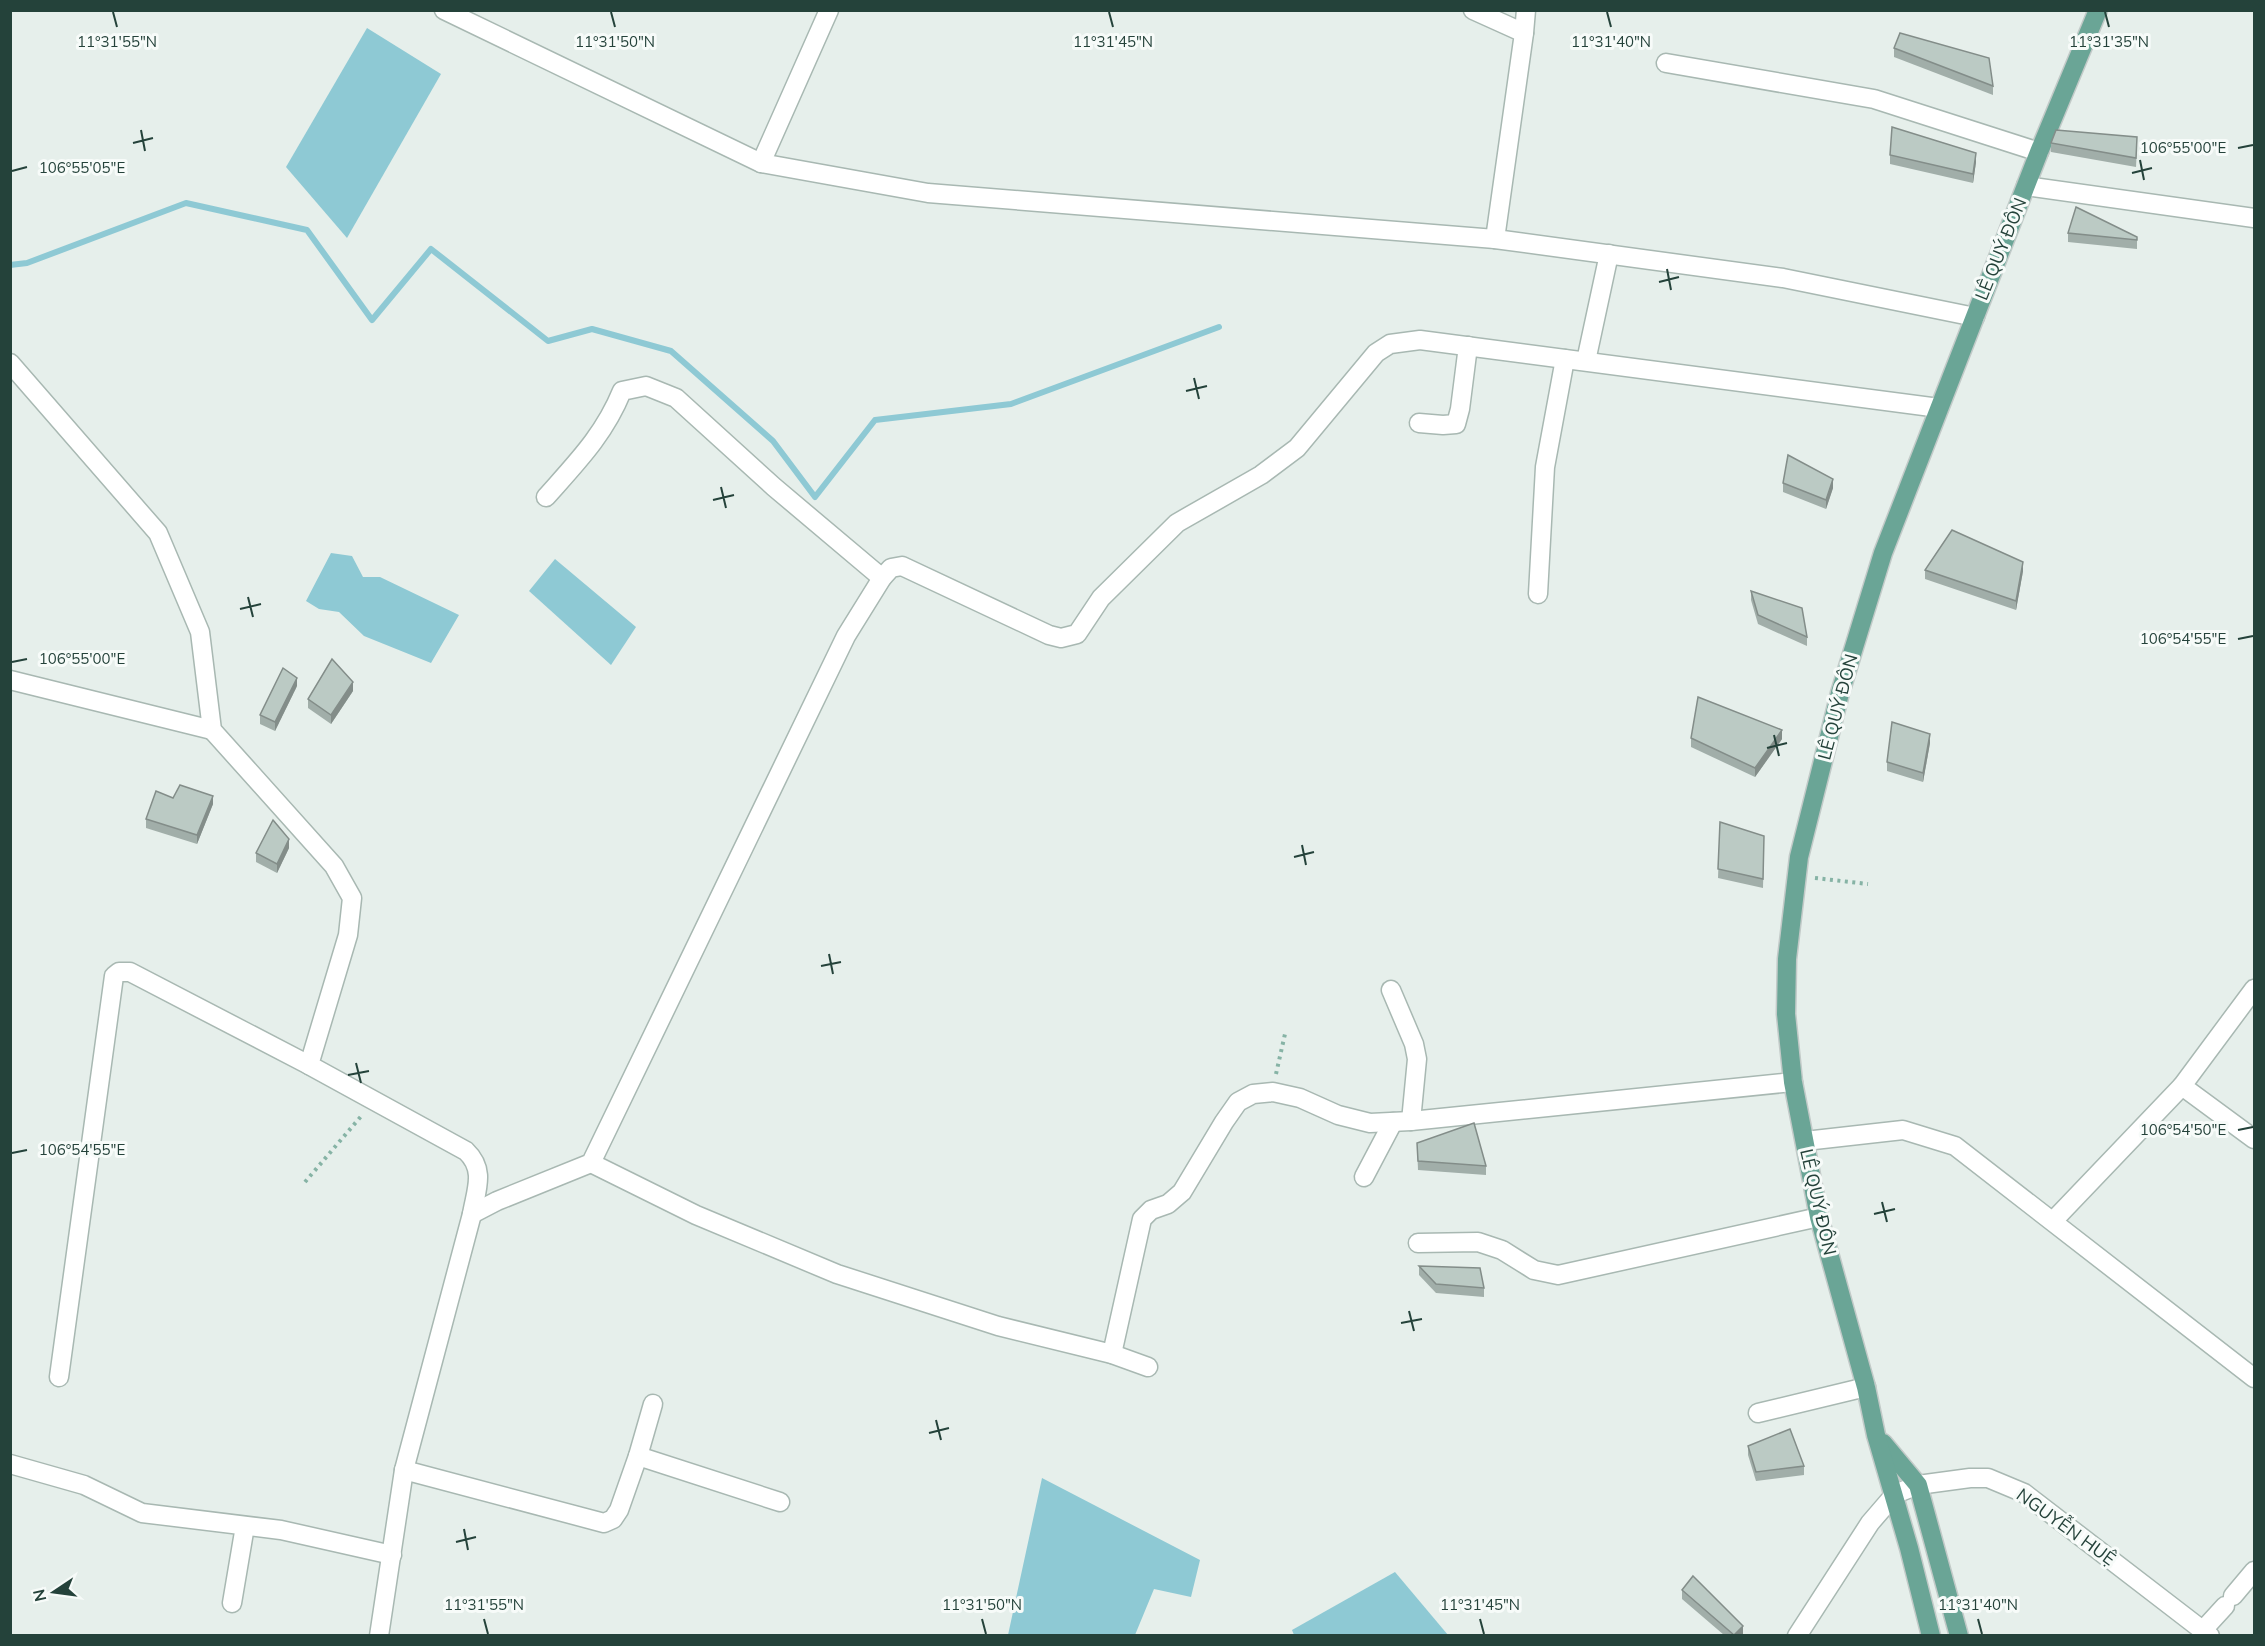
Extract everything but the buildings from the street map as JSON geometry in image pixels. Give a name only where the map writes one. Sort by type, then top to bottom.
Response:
[{"type":"main road","name":"LÊ QUÝ ĐÔN","points":[[1931,1635],[1819,1217],[1793,1082],[1786,1014],[1787,959],[1796,876],[1804,835],[1840,693],[1883,553],[2039,152],[2098,10]]},
{"type":"main road","name":"LÊ QUÝ ĐÔN","points":[[1876,1435],[1918,1485],[1959,1635]]},
{"type":"street","points":[[444,10],[761,163],[928,193],[1495,239],[1783,278],[1975,317]]},
{"type":"street","points":[[761,163],[829,10]]},
{"type":"street","points":[[1473,10],[1524,33]]},
{"type":"street","points":[[1495,239],[1526,10]]},
{"type":"street","points":[[1666,63],[1875,99],[2039,152]]},
{"type":"street","points":[[2026,186],[2254,219]]},
{"type":"street","points":[[1586,361],[1610,254]]},
{"type":"street","points":[[472,1214],[497,1201],[591,1162],[846,636],[882,578],[891,568],[902,566],[1049,635],[1061,638],[1077,634],[1101,598],[1177,523],[1252,480],[1297,448],[1376,353],[1390,344],[1420,340],[1939,408]]},
{"type":"street","points":[[1419,423],[1456,424],[1468,346]]},
{"type":"street","points":[[1538,594],[1545,467],[1565,359]]},
{"type":"street","points":[[10,363],[158,532],[200,632],[212,730]]},
{"type":"street","points":[[546,496],[595,441],[622,390],[646,386],[676,398],[774,487],[882,578]]},
{"type":"street","points":[[10,680],[212,730],[334,866],[352,898],[348,935],[309,1065]]},
{"type":"street","points":[[59,1377],[114,976],[119,972],[130,972],[309,1065],[466,1151],[475,1160],[479,1172],[472,1214],[404,1470],[379,1635]]},
{"type":"street","points":[[2054,1221],[2182,1086],[2254,989]]},
{"type":"street","points":[[1364,1177],[1402,1121],[1417,1059],[1414,1044],[1391,990]]},
{"type":"street","points":[[1112,1354],[1142,1219],[1151,1210],[1168,1204],[1182,1192],[1238,1102],[1253,1094],[1273,1092],[1300,1098],[1338,1115],[1370,1123],[1793,1082]]},
{"type":"street","points":[[2182,1086],[2254,1139]]},
{"type":"street","points":[[1805,1142],[1903,1130],[1954,1146],[2054,1221],[2254,1378]]},
{"type":"street","points":[[591,1162],[696,1215],[837,1274],[998,1326],[1112,1354],[1148,1366]]},
{"type":"street","points":[[1418,1243],[1478,1242],[1502,1250],[1534,1270],[1557,1275],[1819,1217]]},
{"type":"street","points":[[1758,1413],[1866,1388]]},
{"type":"street","points":[[404,1470],[604,1523],[613,1520],[619,1510],[653,1404]]},
{"type":"street","points":[[638,1456],[780,1502]]},
{"type":"street","points":[[10,1464],[84,1485],[142,1513],[281,1530],[392,1555]]},
{"type":"street","name":"NGUYỄN HUỆ","points":[[1797,1635],[1870,1523],[1895,1494],[1918,1485],[1970,1478],[1988,1478],[2024,1493],[2206,1633]]},
{"type":"street","points":[[232,1603],[245,1526]]},
{"type":"street","points":[[2206,1633],[2254,1571]]},
{"type":"path","points":[[1796,876],[1868,884]]},
{"type":"path","points":[[1273,1092],[1285,1035]]},
{"type":"path","points":[[305,1182],[375,1101]]},
{"type":"water","points":[[367,28],[441,74],[347,238],[286,167]]},
{"type":"water","points":[[331,553],[352,556],[363,577],[380,577],[459,615],[431,663],[364,636],[339,612],[319,609],[306,601]]},
{"type":"water","points":[[555,559],[636,627],[611,665],[529,591]]},
{"type":"water","points":[[1042,1478],[1200,1560],[1191,1597],[1154,1589],[1135,1635],[1008,1635]]},
{"type":"water","points":[[1395,1572],[1448,1635],[1294,1635],[1292,1630]]},
{"type":"waterway","points":[[10,265],[27,263],[186,203],[307,230],[372,320],[431,249],[548,341],[592,329],[671,351],[773,441],[815,497],[875,420],[1011,404],[1219,327]]}]
